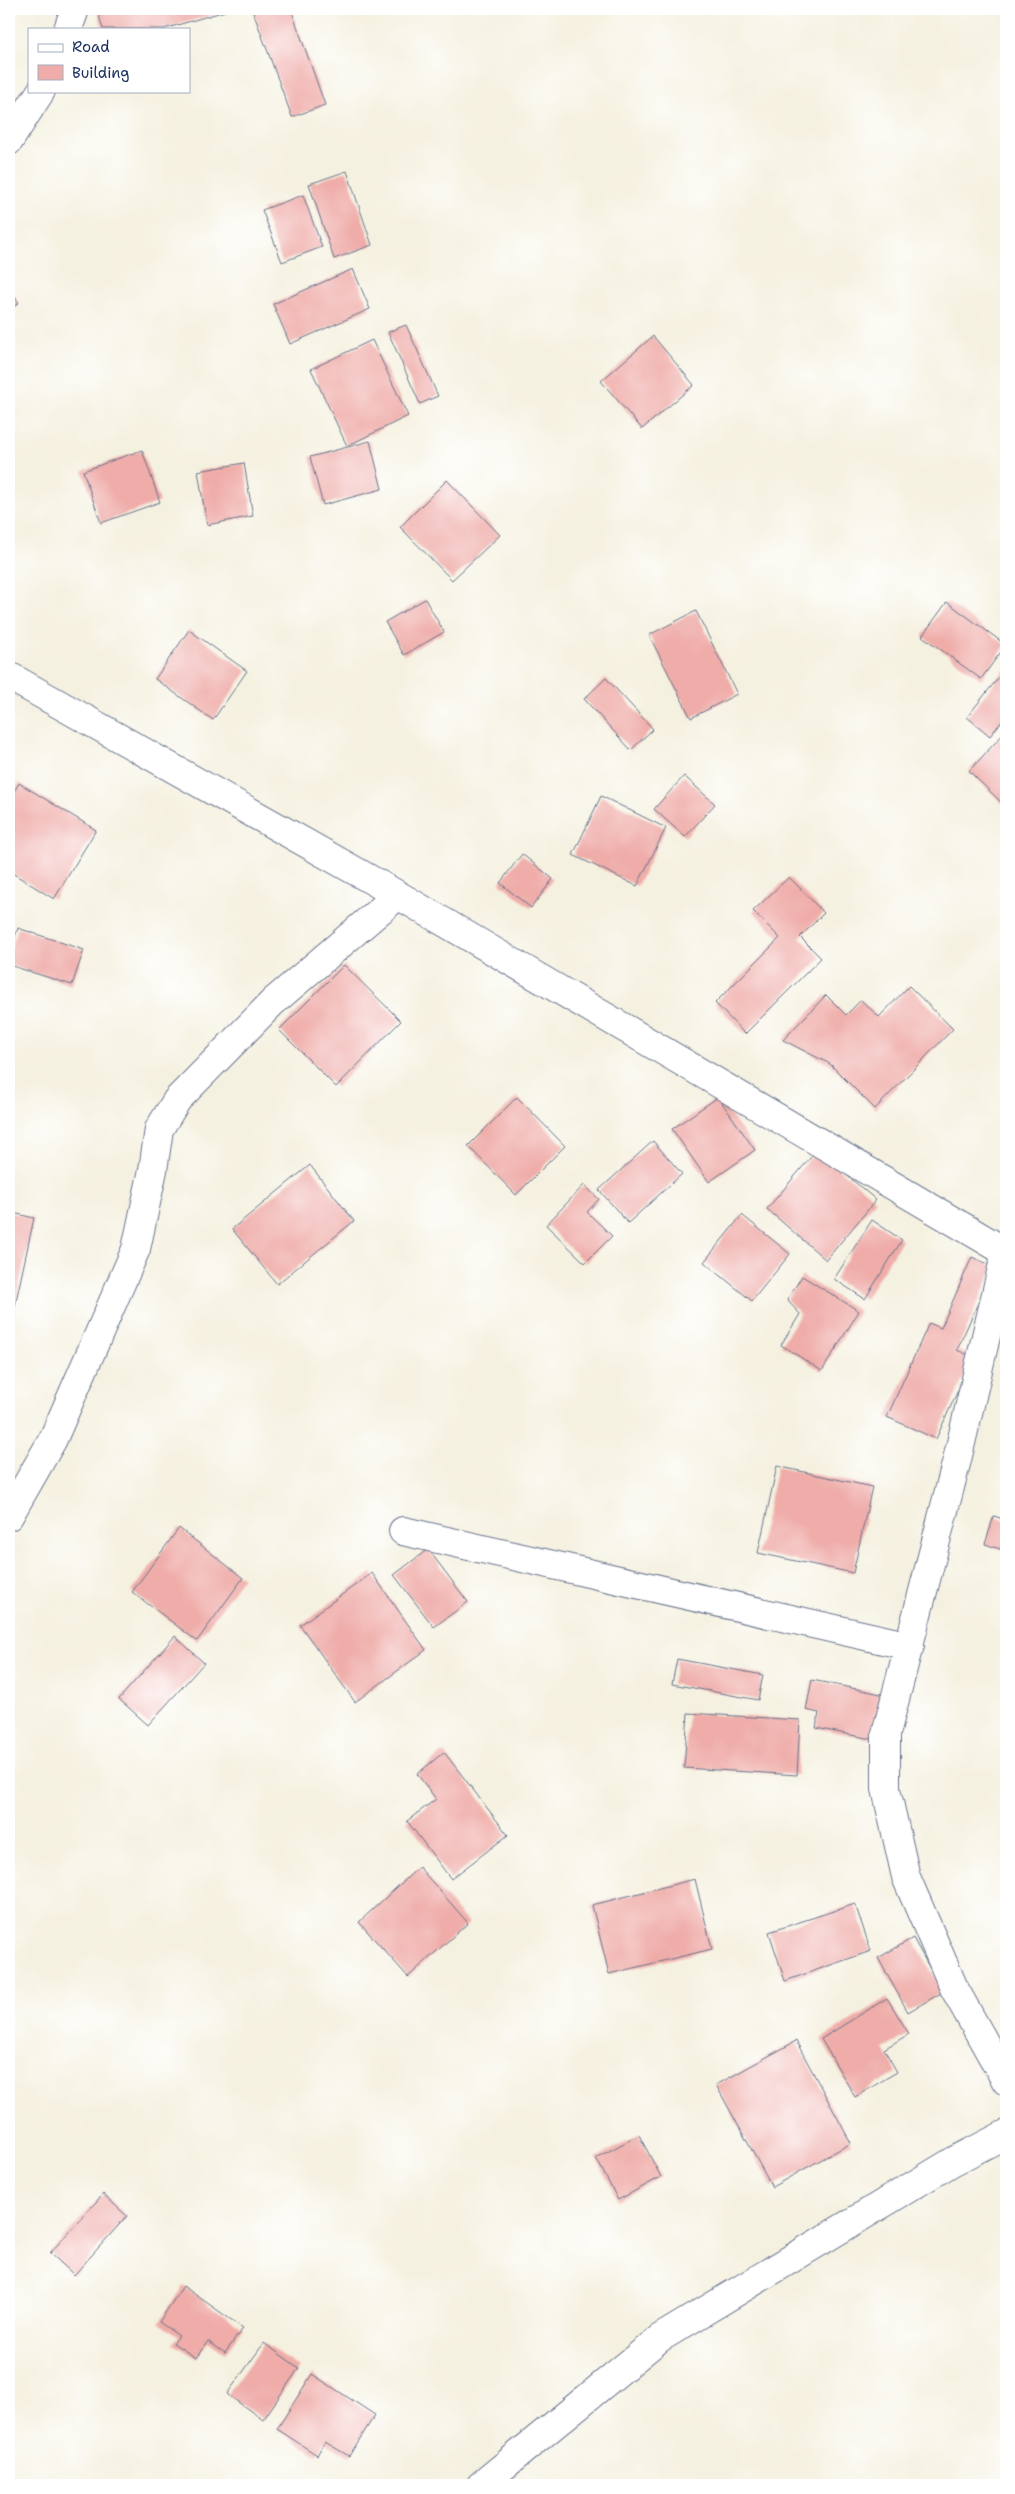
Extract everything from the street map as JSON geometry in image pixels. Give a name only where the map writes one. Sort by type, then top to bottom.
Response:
[{"type":"street","points":[[68,28],[75,9]]},
{"type":"street","points":[[9,141],[40,92]]},
{"type":"street","points":[[9,676],[398,895],[1006,1252],[910,1646],[886,1734],[886,1789],[906,1877],[954,1988],[1006,2081]]},
{"type":"street","points":[[9,1516],[53,1439],[136,1249],[153,1170],[159,1129],[172,1108],[197,1078],[273,1002],[398,895]]},
{"type":"street","points":[[403,1532],[910,1646]]},
{"type":"street","points":[[481,2485],[660,2338],[952,2162],[1006,2134]]},
{"type":"building","points":[[97,9],[232,9],[167,28],[103,28]]},
{"type":"building","points":[[252,9],[291,9],[325,105],[292,117]]},
{"type":"building","points":[[347,171],[372,245],[334,259],[309,184]]},
{"type":"building","points":[[303,195],[322,247],[282,262],[262,210]]},
{"type":"building","points":[[353,269],[370,309],[290,344],[273,304]]},
{"type":"building","points":[[9,289],[19,303],[9,311]]},
{"type":"building","points":[[406,325],[438,396],[420,404],[388,332]]},
{"type":"building","points":[[653,336],[694,385],[642,429],[601,381]]},
{"type":"building","points":[[372,340],[408,416],[347,446],[311,369]]},
{"type":"building","points":[[370,441],[382,489],[323,505],[310,457]]},
{"type":"building","points":[[142,450],[160,502],[101,523],[83,471]]},
{"type":"building","points":[[244,463],[253,516],[207,525],[198,471]]},
{"type":"building","points":[[447,480],[500,535],[452,580],[400,527]]},
{"type":"building","points":[[425,599],[444,632],[404,655],[385,622]]},
{"type":"building","points":[[947,602],[1006,645],[981,679],[922,636]]},
{"type":"building","points":[[696,611],[737,694],[691,718],[649,635]]},
{"type":"building","points":[[189,630],[247,671],[213,720],[155,679]]},
{"type":"building","points":[[1006,668],[1006,716],[990,736],[967,717]]},
{"type":"building","points":[[606,678],[653,729],[631,750],[584,699]]},
{"type":"building","points":[[1006,731],[1006,807],[969,771]]},
{"type":"building","points":[[684,776],[715,804],[685,837],[654,809]]},
{"type":"building","points":[[19,783],[96,830],[54,899],[9,871],[9,800]]},
{"type":"building","points":[[601,796],[666,828],[637,886],[573,855]]},
{"type":"building","points":[[522,854],[553,879],[531,908],[500,883]]},
{"type":"building","points":[[789,877],[824,913],[800,937],[821,958],[745,1034],[715,1003],[780,938],[753,911]]},
{"type":"building","points":[[18,928],[84,950],[72,985],[9,965],[9,954]]},
{"type":"building","points":[[344,965],[401,1021],[336,1087],[279,1030]]},
{"type":"building","points":[[909,986],[953,1029],[875,1109],[830,1064],[783,1040],[826,995],[846,1015],[861,1000],[879,1017]]},
{"type":"building","points":[[517,1097],[565,1146],[516,1195],[468,1146]]},
{"type":"building","points":[[718,1097],[755,1150],[709,1182],[672,1129]]},
{"type":"building","points":[[653,1141],[682,1174],[628,1223],[599,1190]]},
{"type":"building","points":[[817,1150],[876,1200],[826,1260],[767,1209]]},
{"type":"building","points":[[310,1165],[354,1221],[277,1284],[232,1229]]},
{"type":"building","points":[[584,1185],[599,1199],[587,1212],[612,1236],[585,1263],[546,1225]]},
{"type":"building","points":[[9,1212],[34,1218],[13,1315],[9,1315]]},
{"type":"building","points":[[742,1215],[790,1254],[752,1301],[704,1262]]},
{"type":"building","points":[[872,1220],[902,1240],[865,1299],[834,1279]]},
{"type":"building","points":[[972,1257],[994,1267],[957,1350],[973,1357],[936,1439],[887,1417],[929,1323],[941,1328]]},
{"type":"building","points":[[802,1276],[859,1311],[822,1371],[781,1345],[800,1314],[787,1300]]},
{"type":"building","points":[[777,1466],[872,1487],[853,1573],[758,1553]]},
{"type":"building","points":[[994,1516],[1006,1520],[1006,1551],[985,1544]]},
{"type":"building","points":[[179,1528],[243,1578],[197,1641],[132,1592]]},
{"type":"building","points":[[428,1549],[468,1602],[434,1627],[394,1575]]},
{"type":"building","points":[[372,1573],[426,1650],[355,1702],[300,1625]]},
{"type":"building","points":[[175,1636],[204,1663],[148,1725],[119,1699]]},
{"type":"building","points":[[677,1659],[763,1675],[758,1700],[672,1684]]},
{"type":"building","points":[[812,1680],[886,1695],[876,1740],[816,1728],[819,1713],[806,1710]]},
{"type":"building","points":[[688,1713],[800,1720],[797,1775],[684,1768]]},
{"type":"building","points":[[444,1752],[508,1835],[451,1879],[407,1821],[436,1799],[417,1774]]},
{"type":"building","points":[[419,1867],[468,1923],[408,1977],[359,1922]]},
{"type":"building","points":[[695,1879],[712,1949],[609,1974],[592,1905]]},
{"type":"building","points":[[855,1904],[871,1951],[785,1981],[769,1932]]},
{"type":"building","points":[[913,1938],[943,1992],[908,2012],[878,1958]]},
{"type":"building","points":[[887,1998],[909,2034],[884,2049],[897,2072],[855,2097],[821,2039]]},
{"type":"building","points":[[796,2041],[851,2143],[772,2187],[716,2085]]},
{"type":"building","points":[[639,2135],[661,2177],[618,2200],[596,2158]]},
{"type":"building","points":[[103,2194],[127,2216],[74,2275],[50,2253]]},
{"type":"building","points":[[183,2286],[243,2328],[225,2353],[208,2341],[196,2358],[173,2343],[179,2336],[159,2322]]},
{"type":"building","points":[[264,2343],[299,2368],[263,2420],[227,2394]]},
{"type":"building","points":[[312,2374],[375,2415],[349,2456],[325,2442],[317,2455],[277,2429]]}]
